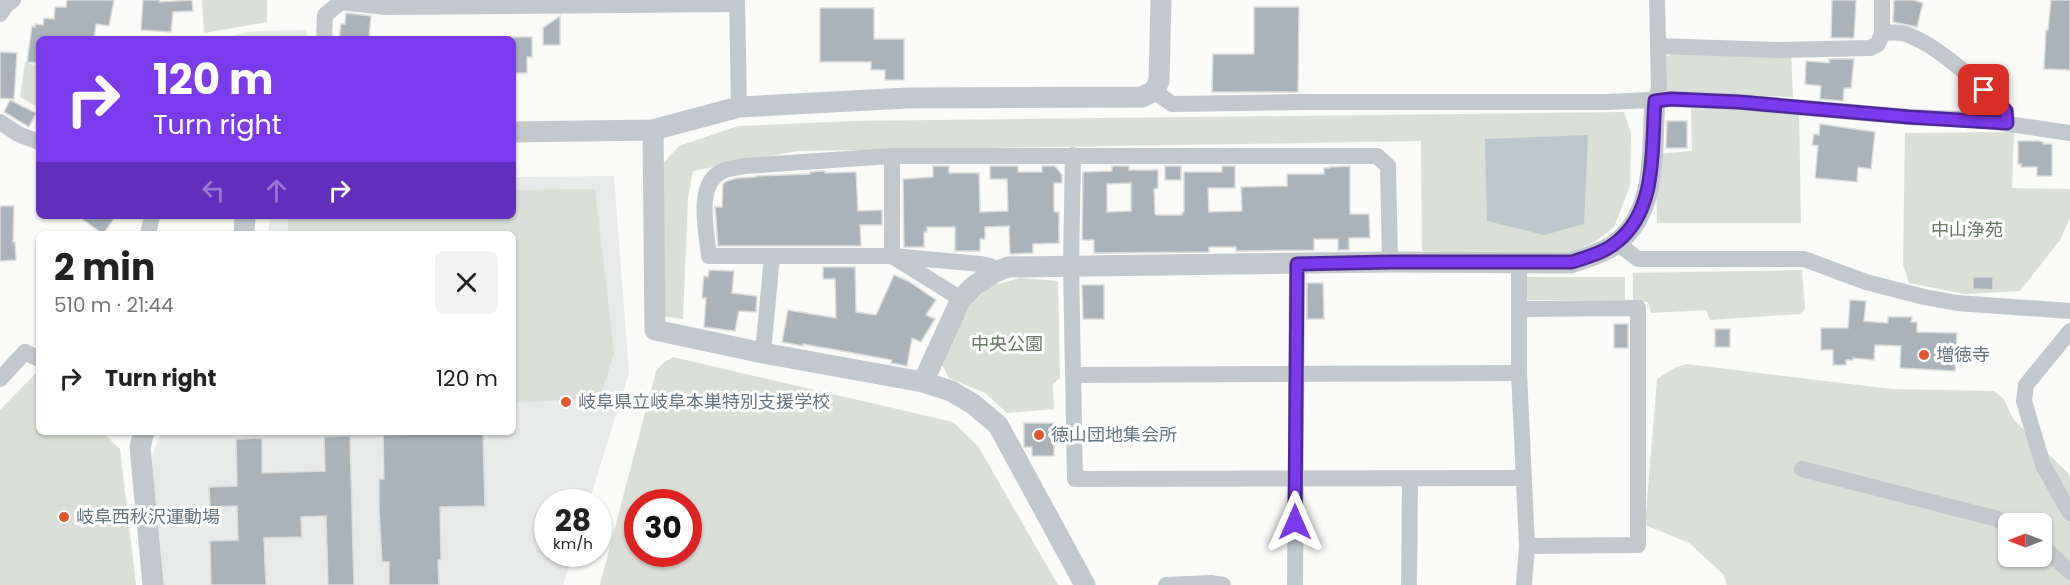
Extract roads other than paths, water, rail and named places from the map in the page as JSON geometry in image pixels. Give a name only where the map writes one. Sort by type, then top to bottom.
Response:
[{"type":"street","points":[[0,14],[13,0]]},
{"type":"street","points":[[516,132],[653,130],[739,107],[907,98],[1142,97],[1154,91],[1159,81],[1161,0]]},
{"type":"street","points":[[923,382],[961,300],[974,286],[995,272],[1008,267],[1572,262],[1592,256],[1617,243],[1639,218],[1645,203],[1651,166],[1655,101],[1659,88],[1657,0]]},
{"type":"street","points":[[1658,46],[1777,50],[1870,48],[1878,44],[1882,33],[1882,0]]},
{"type":"street","points":[[324,36],[325,15],[341,1],[385,7],[737,2],[739,107]]},
{"type":"street","points":[[1882,33],[1899,33],[1910,36],[1940,53],[2006,111],[2007,123]]},
{"type":"street","points":[[1154,91],[1172,104],[1655,101],[1671,99],[1739,102],[2007,123],[2070,133]]},
{"type":"street","points":[[0,122],[18,134],[36,141]]},
{"type":"street","points":[[653,130],[655,330],[763,353],[923,382],[951,391],[974,404],[998,425],[1085,585]]},
{"type":"street","points":[[1073,155],[1071,265],[1075,479],[1523,478]]},
{"type":"street","points":[[892,156],[892,256]]},
{"type":"street","points":[[995,272],[990,266],[981,264],[892,256],[709,256],[704,199],[710,182],[720,172],[744,166],[892,156],[1377,156],[1388,166],[1390,262]]},
{"type":"street","points":[[1617,243],[1638,259],[1804,259],[1866,282],[1924,297],[1957,303],[2070,311]]},
{"type":"street","points":[[763,353],[772,256]]},
{"type":"street","points":[[892,256],[961,300]]},
{"type":"street","points":[[1519,262],[1519,373],[1527,546],[1524,585]]},
{"type":"street","points":[[1296,585],[1297,264]]},
{"type":"street","points":[[1519,309],[1638,308],[1638,545],[1527,546]]},
{"type":"street","points":[[2070,331],[2026,385],[2024,401],[2043,465],[2070,513]]},
{"type":"street","points":[[0,379],[25,352],[36,358]]},
{"type":"street","points":[[1073,375],[1519,373]]},
{"type":"street","points":[[143,435],[140,447],[153,585]]},
{"type":"street","points":[[1802,469],[1998,519]]},
{"type":"street","points":[[1409,585],[1410,479]]},
{"type":"street","points":[[2052,555],[2070,572]]},
{"type":"street","points":[[1166,585],[1211,583],[1223,585]]},
{"type":"place","name":"増徳寺","points":[[1924,355]]},
{"type":"place","name":"岐阜県立岐阜本巣特別支援学校","points":[[566,402]]},
{"type":"place","name":"徳山団地集会所","points":[[1039,435]]},
{"type":"place","name":"岐阜西秋沢運動場","points":[[64,517]]},
{"type":"park label","name":"中山浄苑","points":[[1967,230]]},
{"type":"park label","name":"中央公園","points":[[1007,344]]}]
